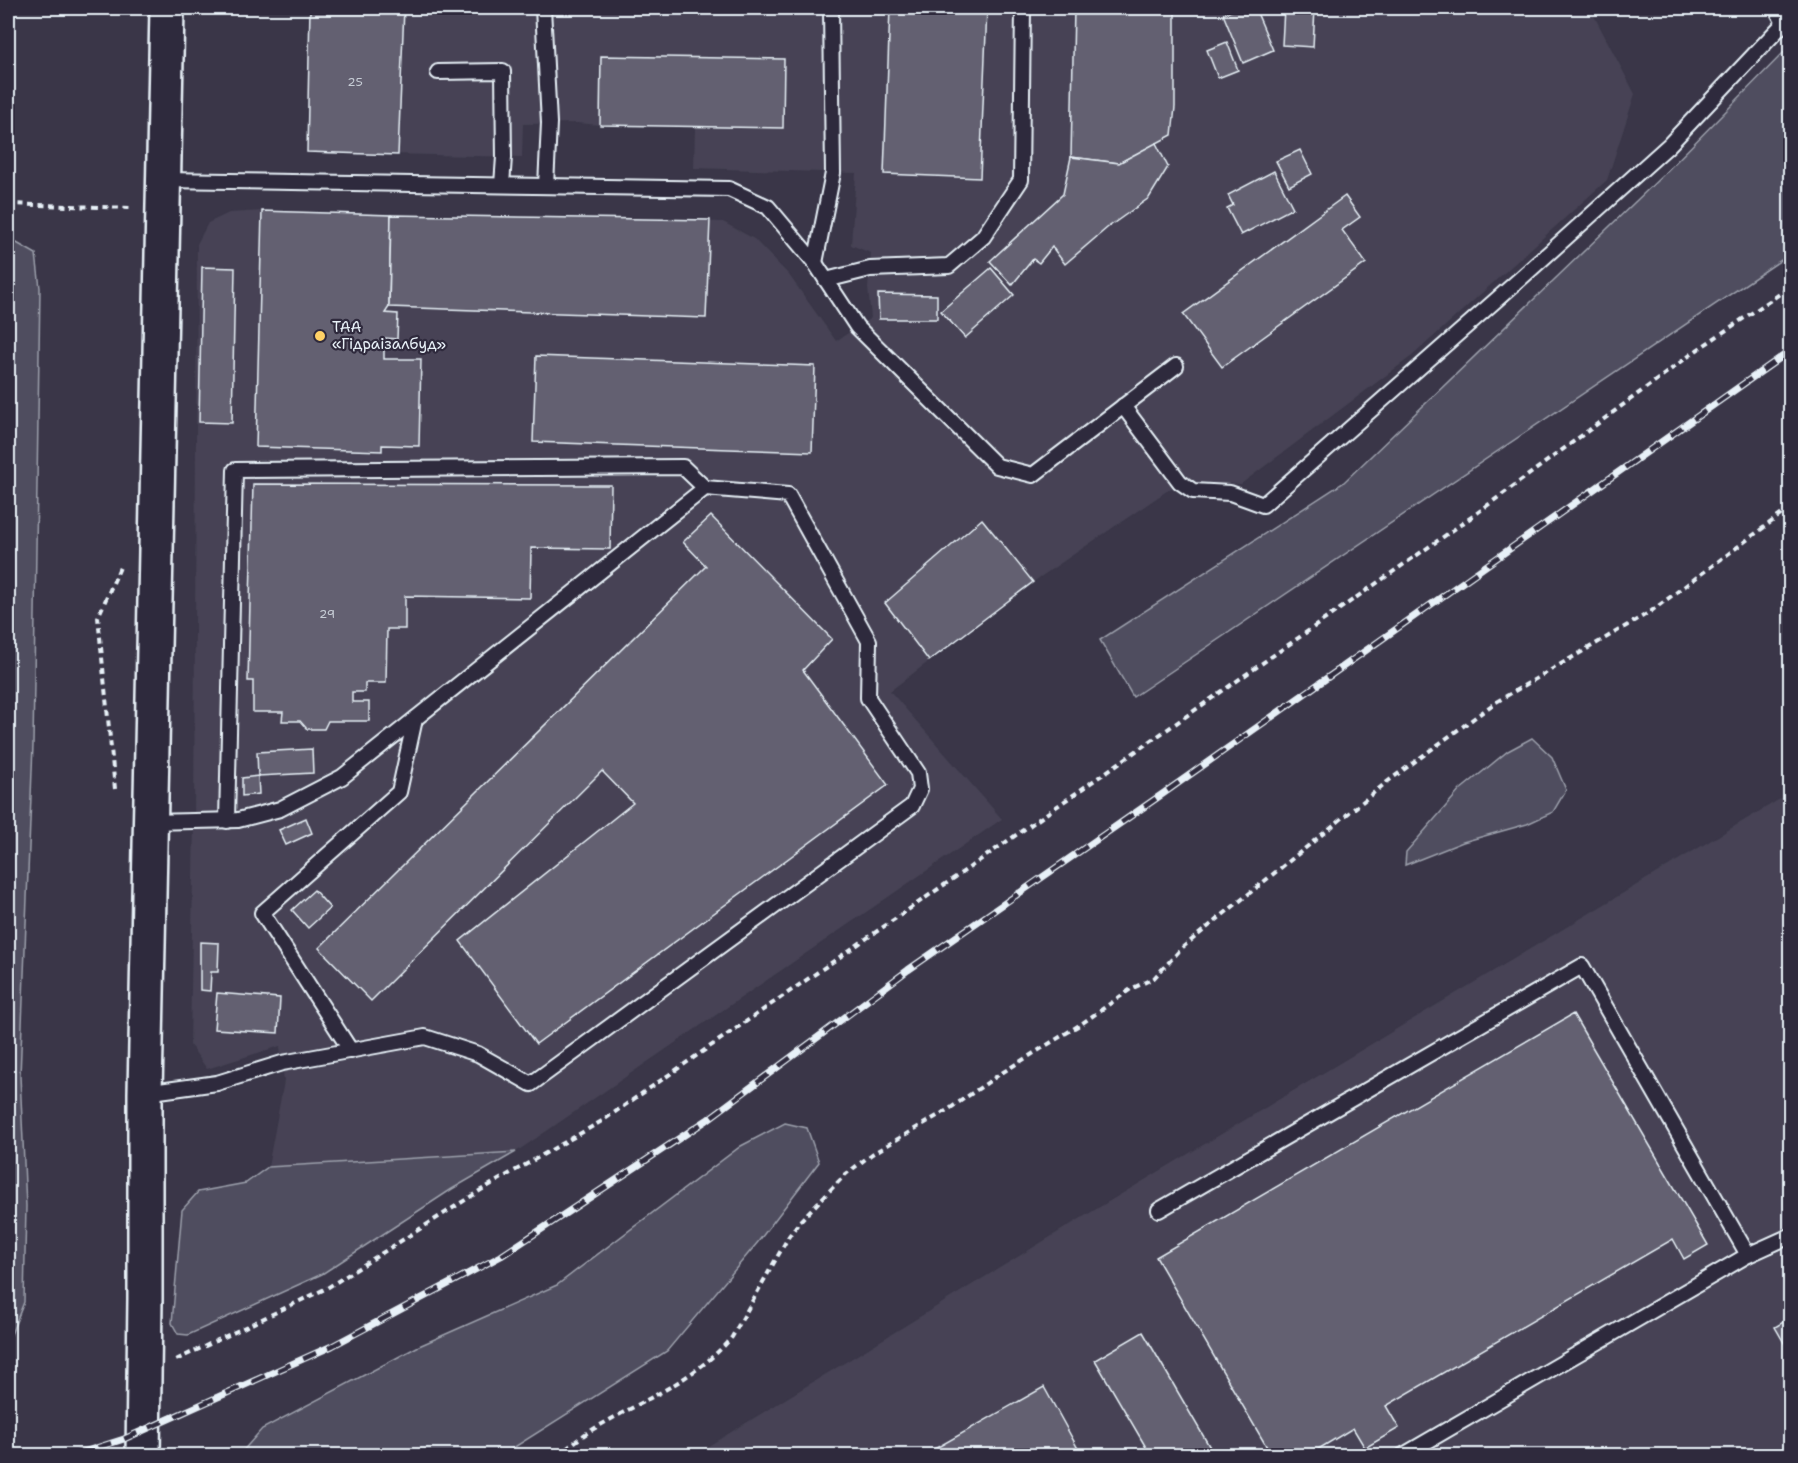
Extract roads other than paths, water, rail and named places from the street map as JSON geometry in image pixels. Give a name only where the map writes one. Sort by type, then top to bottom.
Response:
[{"type":"main road","points":[[142,1455],[145,1093],[166,8]]},
{"type":"lane","points":[[543,8],[549,123],[546,186]]},
{"type":"lane","points":[[815,262],[832,173],[831,8]]},
{"type":"lane","points":[[826,280],[870,269],[949,266],[983,237],[1021,180],[1023,8]]},
{"type":"lane","points":[[1123,406],[1180,482],[1193,492],[1230,493],[1263,505],[1520,279],[1669,144],[1787,18],[1776,8]]},
{"type":"lane","points":[[438,72],[503,71],[502,185]]},
{"type":"lane","points":[[162,194],[502,185],[729,189],[768,207],[815,262],[857,327],[997,466],[1033,475],[1176,366]]},
{"type":"lane","points":[[145,1093],[217,1083],[282,1064],[424,1037],[478,1054],[531,1084],[912,807],[920,789],[918,772],[868,698],[869,641],[788,495],[705,488],[683,467],[235,470],[227,821]]},
{"type":"lane","points":[[150,822],[238,820],[280,809],[342,777],[705,488]]},
{"type":"lane","points":[[351,1051],[262,913],[399,792],[415,719]]},
{"type":"lane","points":[[1159,1210],[1582,966],[1748,1255]]},
{"type":"lane","points":[[1402,1455],[1748,1255],[1791,1236]]},
{"type":"railway","points":[[71,1456],[124,1439],[332,1346],[501,1256],[707,1120],[908,970],[1164,793],[1790,351]]},
{"type":"place","name":"ТАА «Гідраізалбуд»","points":[[320,336]]}]
